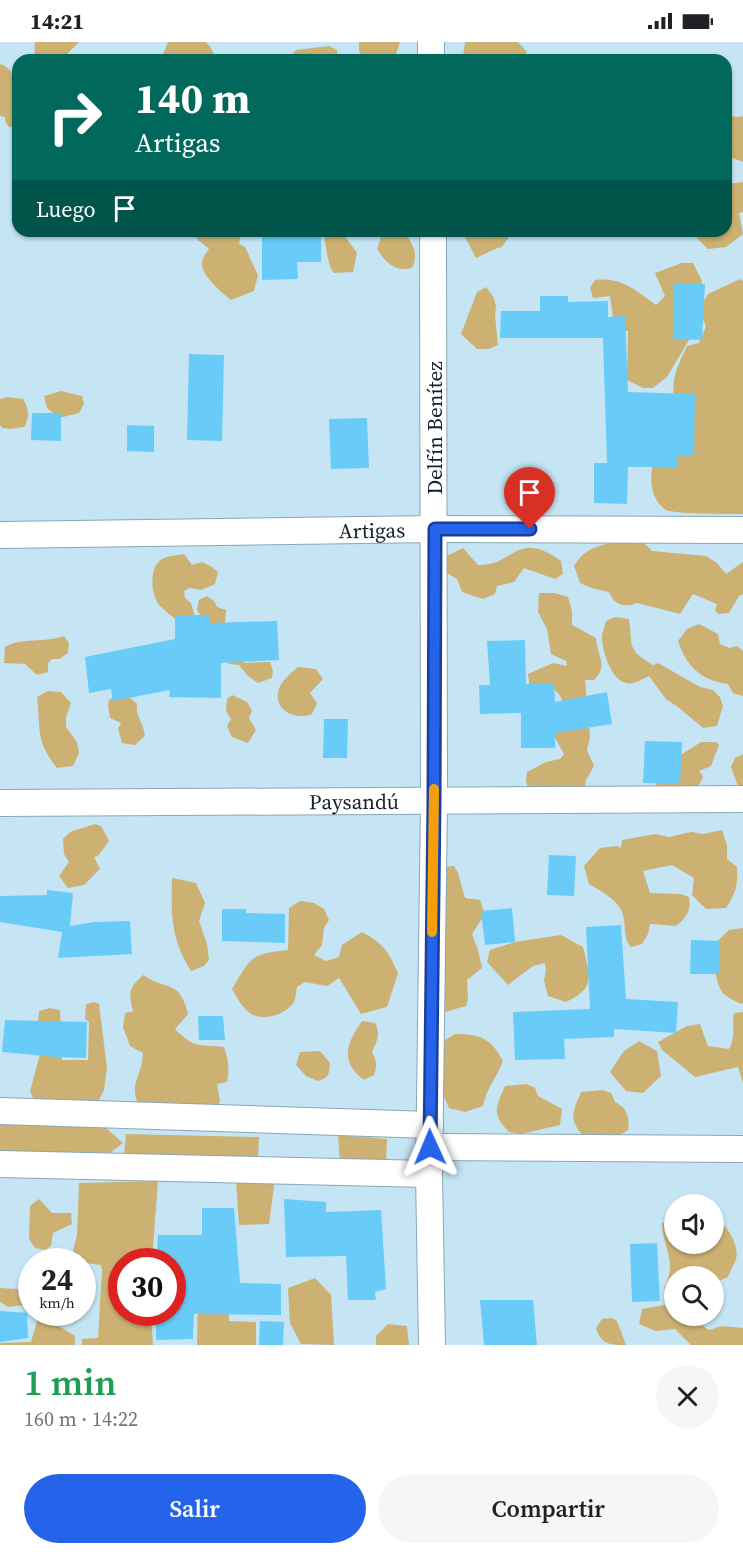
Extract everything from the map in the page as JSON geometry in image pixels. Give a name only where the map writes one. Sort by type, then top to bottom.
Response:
[{"type":"street","name":"Delfín Benítez","points":[[432,237],[435,529],[429,1174],[432,1345]]},
{"type":"street","name":"Artigas","points":[[0,535],[435,529],[743,530]]},
{"type":"street","name":"Paysandú","points":[[0,803],[743,799]]},
{"type":"street","points":[[0,1111],[430,1136],[743,1149]]},
{"type":"street","points":[[0,1164],[429,1174]]},
{"type":"shaded area","points":[[35,42],[79,42],[67,54],[34,54]]},
{"type":"shaded area","points":[[168,42],[206,42],[214,54],[163,54]]},
{"type":"shaded area","points":[[359,42],[400,42],[396,54],[361,54]]},
{"type":"shaded area","points":[[465,42],[518,42],[527,52],[526,54],[463,54]]},
{"type":"shaded area","points":[[329,46],[337,50],[337,54],[293,54],[296,50]]},
{"type":"shaded area","points":[[0,64],[9,69],[12,75],[12,127],[9,127],[5,117],[0,116]]},
{"type":"shaded area","points":[[732,116],[743,116],[743,162],[732,158]]},
{"type":"shaded area","points":[[743,182],[743,212],[739,213],[743,234],[726,247],[708,249],[697,237],[732,237],[732,183]]},
{"type":"shaded area","points":[[196,237],[241,237],[239,244],[245,247],[258,275],[254,291],[231,300],[204,272],[202,262],[209,249]]},
{"type":"shaded area","points":[[324,237],[345,237],[357,253],[353,272],[334,273],[328,259]]},
{"type":"shaded area","points":[[381,237],[407,237],[415,254],[412,268],[401,269],[392,265],[377,249]]},
{"type":"shaded area","points":[[465,237],[509,237],[502,247],[476,258]]},
{"type":"shaded area","points":[[682,263],[693,263],[702,281],[692,335],[667,377],[653,388],[643,388],[627,380],[628,331],[615,332],[610,296],[593,298],[590,288],[595,280],[621,283],[656,305],[665,296],[655,273]]},
{"type":"shaded area","points":[[740,279],[743,281],[743,514],[702,514],[666,510],[656,500],[652,488],[652,473],[658,443],[672,403],[676,371],[687,346],[699,343],[706,326],[699,310],[708,294]]},
{"type":"shaded area","points":[[486,287],[494,298],[496,306],[498,345],[489,349],[477,349],[461,334],[477,292]]},
{"type":"shaded area","points":[[61,391],[82,396],[84,404],[79,413],[59,418],[47,408],[44,396]]},
{"type":"shaded area","points":[[8,397],[23,399],[25,402],[28,417],[24,427],[10,429],[2,428],[0,425],[0,399]]},
{"type":"shaded area","points":[[628,540],[643,542],[652,551],[706,556],[717,563],[726,574],[743,562],[743,594],[739,596],[729,613],[718,614],[715,610],[717,604],[693,594],[680,614],[637,603],[620,604],[609,592],[580,583],[574,566],[585,553],[597,547]]},
{"type":"shaded area","points":[[463,548],[478,565],[500,561],[524,548],[534,548],[561,561],[563,574],[555,579],[524,568],[514,582],[497,586],[495,594],[483,599],[462,592],[457,579],[447,573],[445,567],[447,556]]},
{"type":"shaded area","points":[[184,554],[192,565],[202,562],[218,572],[215,584],[201,590],[190,588],[184,591],[185,598],[191,603],[195,617],[179,622],[157,601],[152,582],[155,569],[162,559]]},
{"type":"shaded area","points":[[539,593],[555,593],[568,597],[572,611],[572,625],[596,638],[601,660],[601,670],[594,680],[585,680],[590,737],[587,750],[594,766],[586,780],[584,792],[528,788],[526,781],[527,772],[546,762],[560,759],[564,754],[552,732],[566,711],[561,697],[550,688],[530,688],[528,674],[553,663],[567,666],[566,661],[551,654],[547,629],[538,612]]},
{"type":"shaded area","points":[[207,596],[214,601],[217,607],[226,610],[225,622],[228,628],[223,637],[204,620],[197,610],[199,600]]},
{"type":"shaded area","points":[[615,617],[629,619],[632,647],[644,660],[653,665],[658,663],[700,687],[713,690],[720,697],[723,706],[717,726],[703,728],[666,699],[649,676],[626,683],[616,676],[605,656],[602,635],[606,621]]},
{"type":"shaded area","points":[[699,624],[718,634],[720,644],[729,648],[737,646],[743,651],[743,696],[733,693],[728,684],[703,676],[690,665],[678,641],[687,629]]},
{"type":"shaded area","points":[[64,636],[69,643],[68,653],[59,659],[52,659],[48,663],[48,672],[37,675],[25,664],[4,663],[5,647],[11,644]]},
{"type":"shaded area","points":[[240,644],[244,663],[270,662],[273,671],[272,678],[258,683],[239,665],[229,664],[223,657]]},
{"type":"shaded area","points":[[298,667],[316,669],[323,679],[310,693],[317,703],[312,714],[306,716],[293,715],[282,708],[279,703],[279,689],[282,683]]},
{"type":"shaded area","points":[[48,691],[61,692],[71,703],[66,717],[66,727],[77,742],[79,753],[73,766],[57,768],[42,742],[37,697]]},
{"type":"shaded area","points":[[117,695],[127,695],[137,704],[145,736],[135,745],[122,743],[118,729],[121,723],[110,718],[109,700]]},
{"type":"shaded area","points":[[232,695],[247,702],[252,711],[249,718],[256,730],[248,743],[232,737],[227,726],[231,719],[226,711],[227,699]]},
{"type":"shaded area","points":[[701,742],[716,742],[719,745],[711,766],[699,771],[703,776],[697,787],[683,792],[665,793],[656,786],[654,775]]},
{"type":"shaded area","points":[[743,754],[743,787],[738,786],[731,767],[735,758]]},
{"type":"shaded area","points":[[95,824],[101,826],[109,841],[98,856],[94,857],[100,869],[84,885],[68,888],[59,876],[69,862],[64,854],[63,839],[70,832]]},
{"type":"shaded area","points":[[722,830],[727,845],[727,859],[737,867],[736,889],[726,908],[706,909],[692,895],[694,878],[672,865],[643,871],[650,893],[681,894],[689,897],[689,910],[676,926],[650,924],[648,934],[642,944],[631,947],[628,944],[621,910],[609,897],[589,884],[584,866],[600,848],[617,846],[621,848],[622,840],[655,834],[669,837],[691,832],[703,834]]},
{"type":"shaded area","points":[[454,866],[465,898],[480,900],[485,914],[472,934],[482,968],[467,980],[466,1006],[445,1012],[439,998],[446,939],[431,890],[441,867]]},
{"type":"shaded area","points":[[172,878],[196,883],[205,903],[199,921],[207,944],[209,960],[204,966],[191,971],[176,938]]},
{"type":"shaded area","points":[[300,901],[314,903],[324,909],[329,920],[324,928],[322,945],[314,955],[326,961],[339,957],[342,945],[362,932],[376,940],[385,949],[398,973],[387,1007],[361,1014],[339,978],[327,986],[305,982],[297,987],[295,1000],[290,1007],[274,1016],[255,1016],[240,1002],[232,989],[248,964],[266,953],[288,950],[289,908]]},
{"type":"shaded area","points":[[743,928],[743,1003],[741,1004],[721,991],[710,948],[729,930]]},
{"type":"shaded area","points":[[561,935],[583,947],[589,973],[582,992],[566,1002],[548,996],[544,981],[545,963],[533,966],[508,985],[487,962],[490,950],[515,942]]},
{"type":"shaded area","points":[[143,975],[172,987],[181,995],[188,1014],[175,1029],[187,1040],[197,1044],[224,1047],[228,1064],[227,1082],[217,1084],[220,1101],[209,1121],[143,1113],[138,1103],[135,1088],[143,1053],[130,1046],[123,1027],[125,1013],[133,1011],[130,999],[131,990]]},
{"type":"shaded area","points":[[94,1002],[99,1004],[107,1068],[104,1090],[95,1108],[37,1107],[30,1091],[42,1047],[38,1022],[39,1011],[50,1008],[60,1010],[62,1060],[88,1060],[89,1022],[85,1019],[86,1004]]},
{"type":"shaded area","points":[[743,1012],[743,1083],[738,1067],[695,1077],[662,1050],[658,1042],[687,1026],[700,1024],[708,1046],[729,1049],[733,1035],[734,1013]]},
{"type":"shaded area","points":[[362,1021],[375,1023],[378,1034],[372,1052],[376,1061],[375,1072],[374,1075],[364,1080],[356,1073],[348,1059],[349,1044]]},
{"type":"shaded area","points":[[455,1034],[478,1036],[484,1039],[494,1047],[503,1061],[483,1106],[465,1112],[449,1108],[439,1086],[440,1043]]},
{"type":"shaded area","points":[[639,1041],[657,1051],[661,1076],[643,1093],[626,1091],[610,1072],[623,1052]]},
{"type":"shaded area","points":[[320,1051],[330,1063],[328,1075],[318,1081],[306,1076],[296,1065],[300,1052]]},
{"type":"shaded area","points":[[527,1084],[535,1088],[538,1096],[562,1109],[560,1125],[521,1134],[509,1132],[504,1126],[498,1115],[497,1105],[505,1086]]},
{"type":"shaded area","points":[[603,1090],[611,1093],[615,1102],[625,1110],[628,1117],[628,1130],[617,1137],[585,1138],[574,1121],[575,1106],[581,1092]]},
{"type":"shaded area","points":[[0,1120],[98,1121],[123,1143],[102,1159],[0,1159]]},
{"type":"shaded area","points":[[126,1134],[259,1137],[258,1160],[124,1154]]},
{"type":"shaded area","points":[[338,1135],[387,1139],[386,1163],[340,1163]]},
{"type":"shaded area","points":[[236,1179],[275,1179],[269,1224],[239,1225]]},
{"type":"shaded area","points":[[158,1181],[153,1248],[108,1248],[108,1326],[152,1326],[153,1345],[82,1345],[82,1339],[98,1338],[102,1270],[101,1265],[96,1264],[96,1248],[74,1248],[77,1235],[79,1183]]},
{"type":"shaded area","points":[[39,1199],[52,1213],[71,1213],[72,1224],[53,1233],[51,1246],[48,1248],[35,1248],[29,1239],[30,1206]]},
{"type":"shaded area","points":[[724,1225],[734,1241],[737,1254],[728,1277],[724,1279],[724,1266],[670,1266],[668,1254],[724,1254]]},
{"type":"shaded area","points":[[315,1278],[331,1295],[334,1345],[301,1344],[290,1323],[288,1288]]},
{"type":"shaded area","points":[[198,1283],[228,1283],[229,1321],[256,1322],[256,1345],[197,1345]]},
{"type":"shaded area","points":[[0,1288],[18,1289],[18,1306],[8,1307],[0,1302]]},
{"type":"shaded area","points":[[664,1305],[664,1326],[703,1326],[709,1330],[722,1326],[743,1328],[743,1345],[691,1345],[675,1329],[656,1331],[639,1324],[642,1309]]},
{"type":"shaded area","points":[[612,1318],[617,1321],[626,1345],[607,1343],[598,1334],[596,1328],[602,1319]]},
{"type":"shaded area","points":[[388,1324],[407,1326],[409,1345],[376,1345],[376,1336]]},
{"type":"shaded area","points":[[36,1326],[59,1326],[75,1336],[75,1345],[0,1345],[0,1343],[31,1342]]},
{"type":"building","points":[[262,237],[321,237],[321,262],[297,262],[298,279],[262,280]]},
{"type":"building","points":[[674,283],[705,284],[702,340],[673,339]]},
{"type":"building","points":[[540,296],[568,296],[568,302],[608,301],[608,317],[625,316],[628,392],[695,394],[694,455],[677,455],[677,467],[628,467],[627,504],[594,503],[594,463],[607,463],[603,338],[500,338],[501,311],[540,311]]},
{"type":"building","points":[[189,354],[224,355],[222,441],[187,440]]},
{"type":"building","points":[[32,413],[61,413],[61,441],[31,440]]},
{"type":"building","points":[[367,418],[369,468],[331,469],[329,419]]},
{"type":"building","points":[[127,425],[154,426],[154,452],[127,451]]},
{"type":"building","points":[[175,615],[209,615],[209,623],[277,621],[279,660],[221,663],[221,698],[169,697],[170,690],[113,701],[111,689],[89,693],[85,657],[175,639]]},
{"type":"building","points":[[525,640],[526,684],[554,683],[555,702],[607,692],[612,724],[555,733],[555,748],[521,748],[521,713],[480,714],[479,685],[490,685],[487,641]]},
{"type":"building","points":[[324,719],[348,719],[347,758],[323,758]]},
{"type":"building","points":[[645,741],[682,742],[680,784],[643,783]]},
{"type":"building","points":[[549,855],[576,856],[574,896],[547,895]]},
{"type":"building","points":[[47,890],[73,893],[70,926],[94,922],[130,921],[132,954],[58,958],[62,932],[0,922],[0,896],[47,895]]},
{"type":"building","points":[[512,908],[515,942],[485,945],[481,911]]},
{"type":"building","points":[[222,909],[246,909],[246,913],[285,914],[285,943],[222,941]]},
{"type":"building","points":[[621,925],[626,999],[678,1002],[676,1033],[614,1029],[614,1037],[564,1039],[565,1059],[515,1060],[513,1012],[590,1009],[586,927]]},
{"type":"building","points":[[691,940],[720,941],[720,974],[690,974]]},
{"type":"building","points":[[198,1016],[223,1016],[225,1040],[199,1040]]},
{"type":"building","points":[[5,1020],[87,1022],[86,1058],[2,1052]]},
{"type":"building","points":[[284,1199],[326,1202],[326,1212],[381,1210],[386,1289],[375,1292],[376,1300],[348,1300],[346,1256],[286,1257]]},
{"type":"building","points":[[202,1208],[234,1208],[240,1283],[281,1284],[281,1315],[194,1314],[193,1339],[156,1340],[156,1326],[186,1326],[186,1248],[157,1248],[158,1235],[202,1235]]},
{"type":"building","points":[[657,1243],[660,1301],[632,1302],[630,1244]]},
{"type":"building","points":[[480,1300],[533,1300],[537,1345],[484,1345]]},
{"type":"building","points":[[0,1311],[18,1312],[18,1326],[28,1326],[28,1338],[0,1342]]},
{"type":"building","points":[[260,1321],[284,1322],[283,1345],[259,1345]]},
{"type":"slow traffic","points":[[432,932],[434,789]]},
{"type":"route","points":[[430,1147],[435,529],[530,529]]}]
